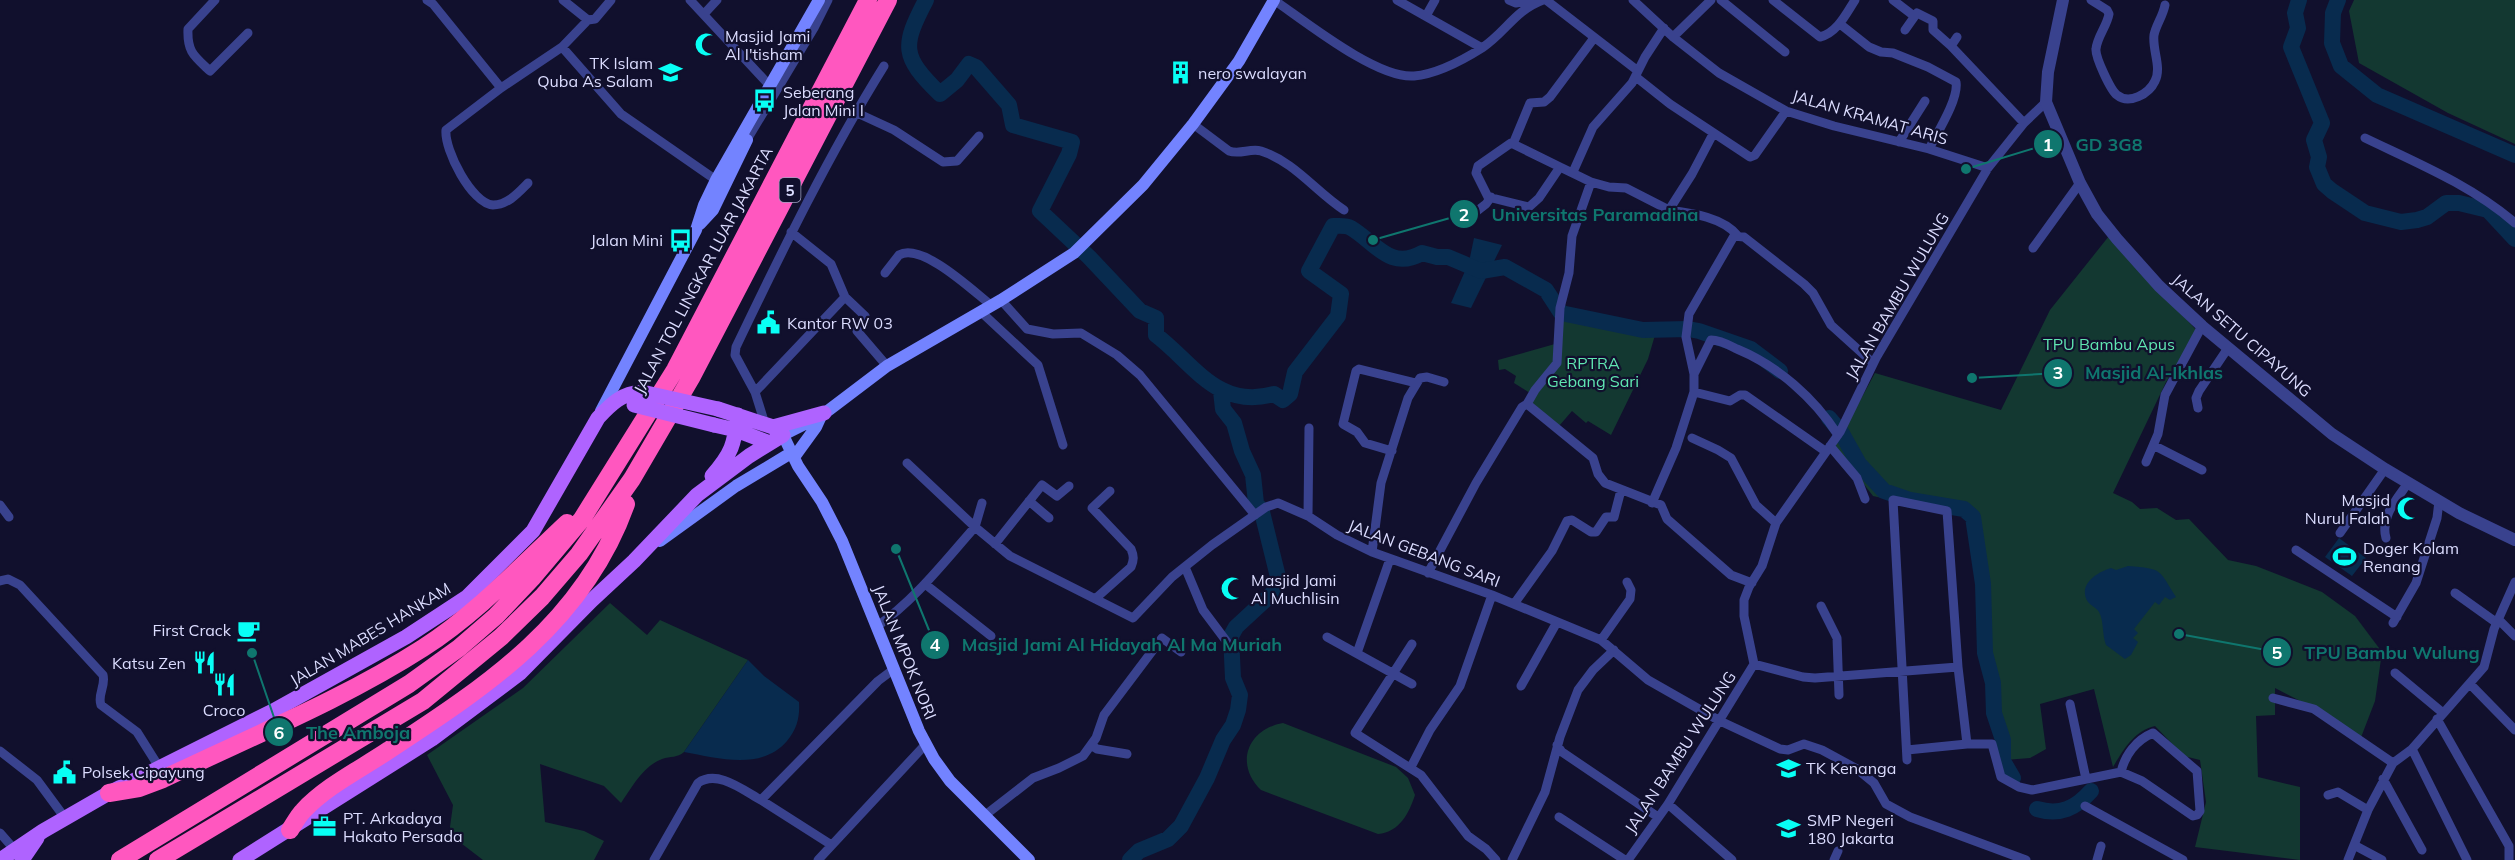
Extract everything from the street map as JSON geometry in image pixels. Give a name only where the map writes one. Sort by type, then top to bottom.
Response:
[{"type":"highway","name":"JALAN TOL LINGKAR LUAR JAKARTA","points":[[120,860],[409,684],[459,648],[496,616],[565,541],[675,370],[868,0]]},
{"type":"highway","name":"5","points":[[158,860],[423,701],[468,667],[549,588],[607,518],[713,339],[888,0]]},
{"type":"highway","points":[[290,830],[303,811],[327,791],[472,696],[524,652],[556,621],[584,588],[598,566],[624,511],[632,479]]},
{"type":"highway","points":[[109,793],[139,788],[163,779],[341,694],[424,648],[484,601],[588,506]]},
{"type":"main road","points":[[697,495],[773,432],[822,415],[887,366],[991,306],[1078,249],[1143,185],[1193,124],[1239,61],[1274,0]]},
{"type":"main road","points":[[696,230],[713,210],[727,171],[760,103],[816,8]]},
{"type":"main road","points":[[634,397],[626,371],[632,353],[696,230],[704,204],[716,180],[727,171],[748,138],[760,103]]},
{"type":"main road","name":"JALAN MABES HANKAM","points":[[18,855],[43,831],[65,818],[159,767],[273,711],[421,628],[476,590],[533,531],[598,418],[632,353]]},
{"type":"main road","points":[[634,397],[718,409],[737,422],[773,432]]},
{"type":"main road","points":[[634,397],[714,425],[737,422]]},
{"type":"main road","name":"JALAN MABES HANKAM","points":[[598,418],[607,408],[634,397]]},
{"type":"main road","points":[[634,561],[727,492],[793,459],[822,415]]},
{"type":"main road","points":[[240,860],[432,739],[520,673],[634,561],[697,495],[731,452],[735,442],[737,422]]},
{"type":"main road","name":"JALAN MPOK NORI","points":[[773,432],[822,502],[842,542],[925,745],[941,770],[1029,860]]},
{"type":"main road","points":[[0,860],[18,855]]},
{"type":"street","points":[[215,0],[188,29],[188,45],[192,54],[210,72],[248,33]]},
{"type":"street","points":[[427,0],[433,4],[501,88]]},
{"type":"street","points":[[563,0],[588,20]]},
{"type":"street","points":[[528,183],[505,203],[496,205],[483,202],[470,188],[448,149],[446,130],[501,88],[562,47],[588,20],[595,19],[612,0]]},
{"type":"street","points":[[690,0],[771,87]]},
{"type":"street","points":[[704,14],[717,0]]},
{"type":"street","points":[[748,138],[816,8],[828,0]]},
{"type":"street","points":[[1274,0],[1353,54],[1402,76],[1434,73],[1482,48],[1496,38],[1518,12],[1544,0],[1556,5],[1670,104],[1702,124],[1740,153],[1752,157],[1786,111]]},
{"type":"street","points":[[1397,0],[1482,48]]},
{"type":"street","points":[[1426,16],[1435,0]]},
{"type":"street","points":[[1500,0],[1518,12]]},
{"type":"street","points":[[1509,0],[1516,3],[1530,0]]},
{"type":"street","name":"JALAN KRAMAT ARIS","points":[[1633,0],[1673,37],[1719,73],[1786,111],[1929,149],[1988,168]]},
{"type":"street","points":[[1673,37],[1711,0]]},
{"type":"street","points":[[1721,0],[1785,52]]},
{"type":"street","points":[[1773,0],[1820,37],[1825,36],[1840,24],[1855,0]]},
{"type":"street","points":[[1893,0],[1914,16]]},
{"type":"street","name":"JALAN SETU CIPAYUNG","points":[[2063,0],[2048,72],[2046,102],[2080,183],[2097,214],[2117,239],[2202,327],[2332,434],[2439,501],[2515,540]]},
{"type":"street","points":[[2091,0],[2107,10],[2109,14],[2098,40],[2097,57],[2115,94],[2124,99],[2147,93],[2156,80],[2158,67],[2154,34],[2162,17],[2164,5]]},
{"type":"street","points":[[1905,30],[1917,13],[1933,21],[1933,30],[2024,123]]},
{"type":"street","points":[[1840,24],[1869,47],[1881,52],[1893,52],[1956,82],[1951,105],[1929,149]]},
{"type":"street","points":[[1573,172],[1593,127],[1637,74],[1664,28]]},
{"type":"street","points":[[1951,46],[1957,37]]},
{"type":"street","points":[[1514,144],[1530,104],[1544,102],[1550,97],[1594,38]]},
{"type":"street","points":[[562,47],[621,114],[716,180]]},
{"type":"street","points":[[773,432],[756,392],[735,355],[736,347],[791,232],[855,112],[885,66]]},
{"type":"street","points":[[1899,142],[1925,101]]},
{"type":"street","name":"JALAN BAMBU WULUNG","points":[[1627,860],[1668,804],[1754,664],[1743,607],[1746,593],[1762,566],[1776,523],[1841,430],[1873,363],[1988,168],[2024,123],[2046,102]]},
{"type":"street","points":[[855,112],[894,130],[943,162],[957,161],[979,136]]},
{"type":"street","points":[[1193,124],[1229,152],[1257,150],[1283,161],[1344,210]]},
{"type":"street","points":[[1669,210],[1692,174],[1713,134]]},
{"type":"street","points":[[2365,138],[2454,181],[2493,204],[2515,223]]},
{"type":"street","points":[[1560,166],[1539,198],[1529,207],[1491,197],[1483,190],[1477,169],[1511,143],[1573,172],[1591,182],[1626,188],[1669,210],[1697,214],[1730,227],[1738,236]]},
{"type":"street","points":[[1428,573],[1476,483],[1521,407],[1527,404],[1535,390],[1557,363],[1560,308],[1569,273],[1572,236],[1591,182]]},
{"type":"street","points":[[2033,248],[2080,183]]},
{"type":"street","points":[[1468,218],[1491,197]]},
{"type":"street","points":[[791,232],[831,264],[845,297],[865,316],[856,331],[887,366]]},
{"type":"street","points":[[1652,502],[1676,448],[1694,392],[1694,374],[1686,337],[1691,309],[1730,240],[1738,236],[1744,237],[1804,284],[1813,293],[1831,325],[1873,363]]},
{"type":"street","points":[[885,273],[899,255],[913,253],[952,273],[991,306],[1027,329],[1053,334],[1081,333],[1124,360],[1140,375],[1255,515]]},
{"type":"street","points":[[756,392],[845,297]]},
{"type":"street","points":[[991,306],[1038,364],[1064,444]]},
{"type":"street","points":[[2146,462],[2155,446],[2165,395],[2202,327]]},
{"type":"street","points":[[1694,374],[1711,340],[1716,340],[1757,357],[1772,366],[1841,430]]},
{"type":"street","points":[[2198,408],[2196,398],[2199,391],[2228,348]]},
{"type":"street","points":[[1392,451],[1365,443],[1357,432],[1343,424],[1356,371],[1359,369],[1416,383]]},
{"type":"street","points":[[1372,552],[1381,483],[1408,398],[1420,378],[1427,377],[1444,382]]},
{"type":"street","points":[[1694,392],[1730,401],[1742,394],[1745,395],[1828,448],[1857,478],[1865,499]]},
{"type":"street","points":[[1527,404],[1593,458],[1601,479],[1621,490],[1660,505],[1667,519],[1731,574],[1752,583]]},
{"type":"street","points":[[1308,516],[1309,428]]},
{"type":"street","points":[[1692,438],[1731,458],[1756,505],[1776,523]]},
{"type":"street","points":[[2155,446],[2202,470]]},
{"type":"street","points":[[907,463],[975,527],[1010,556],[1133,618],[1130,630]]},
{"type":"street","points":[[2340,533],[2385,469]]},
{"type":"street","points":[[2386,538],[2384,525],[2390,510],[2408,483]]},
{"type":"street","points":[[995,544],[1042,485],[1057,496],[1069,486]]},
{"type":"street","points":[[1514,604],[1552,551],[1567,521],[1572,520],[1591,532],[1596,532],[1606,517],[1614,517],[1621,490]]},
{"type":"street","points":[[1095,599],[1131,567],[1134,555],[1092,508],[1110,491]]},
{"type":"street","points":[[1967,744],[1958,667],[1947,511],[1893,500],[1907,755],[1967,744],[1992,744],[2001,777],[2019,787],[2032,790],[2121,772],[2142,781],[2193,816],[2198,815],[2200,811],[2197,771],[2152,733],[2146,735],[2124,759],[2121,772]]},
{"type":"street","points":[[1029,501],[1049,518]]},
{"type":"street","points":[[2296,550],[2395,620],[2410,597],[2419,575],[2439,510],[2439,501]]},
{"type":"street","points":[[876,627],[925,584],[975,527],[982,503]]},
{"type":"street","name":"JALAN GEBANG SARI","points":[[1133,618],[1185,567],[1266,507],[1278,503],[1308,516],[1337,535],[1390,560],[1492,595],[1601,640],[1648,680],[1720,721],[1780,749],[1788,750],[1804,744],[1822,750],[1868,777],[1886,804],[1910,817],[2026,860]]},
{"type":"street","points":[[0,505],[9,517]]},
{"type":"street","points":[[1357,653],[1390,560]]},
{"type":"street","points":[[1185,567],[1203,610],[1227,642]]},
{"type":"street","points":[[0,581],[8,579],[20,585],[103,675],[100,705],[137,732],[159,767]]},
{"type":"street","points":[[1601,640],[1630,600],[1631,590],[1627,582]]},
{"type":"street","points":[[2348,860],[2368,810],[2393,763],[2412,749],[2484,667],[2498,621],[2515,582]]},
{"type":"street","points":[[925,584],[991,636]]},
{"type":"street","points":[[2455,593],[2498,621],[2515,636]]},
{"type":"street","points":[[1411,767],[1430,730],[1460,686],[1492,595]]},
{"type":"street","points":[[1821,606],[1837,638],[1839,695]]},
{"type":"street","points":[[1521,686],[1557,622]]},
{"type":"street","points":[[1327,637],[1412,684]]},
{"type":"street","points":[[984,816],[1033,777],[1083,756],[1096,738],[1104,715],[1162,638],[1181,652]]},
{"type":"street","points":[[1412,644],[1355,733],[1411,767],[1426,780],[1468,836],[1486,849],[1496,860]]},
{"type":"street","points":[[1512,860],[1545,792],[1557,745],[1582,683],[1614,650]]},
{"type":"street","points":[[1754,664],[1803,677],[1903,673],[1958,667]]},
{"type":"street","points":[[761,800],[878,681],[894,669]]},
{"type":"street","points":[[2395,673],[2440,716],[2509,846],[2509,860]]},
{"type":"street","points":[[2470,684],[2515,730]]},
{"type":"street","points":[[2272,698],[2314,709],[2393,763]]},
{"type":"street","points":[[2070,704],[2086,779]]},
{"type":"street","points":[[818,860],[830,844],[925,745]]},
{"type":"street","points":[[1090,745],[1097,749],[1127,754]]},
{"type":"street","points":[[1557,745],[1562,752],[1658,817]]},
{"type":"street","points":[[2412,749],[2467,860]]},
{"type":"street","points":[[0,751],[37,780],[65,818]]},
{"type":"street","points":[[654,860],[690,794],[704,778],[723,779],[830,844]]},
{"type":"street","points":[[2383,779],[2422,850]]},
{"type":"street","points":[[2328,795],[2338,792],[2368,810]]},
{"type":"street","points":[[1668,804],[1732,860]]},
{"type":"street","points":[[2085,806],[2183,860]]},
{"type":"street","points":[[1559,817],[1627,860]]},
{"type":"street","points":[[0,833],[18,855]]},
{"type":"street","points":[[2354,845],[2382,860]]},
{"type":"street","points":[[2097,860],[2101,846]]},
{"type":"green space","points":[[2354,0],[2515,0],[2515,144],[2448,113],[2359,63],[2349,11]]},
{"type":"green space","name":"TPU Bambu Apus","points":[[2109,236],[2199,333],[2166,382],[2113,493],[2132,502],[2140,509],[2157,508],[2176,520],[2189,519],[2228,560],[2256,566],[2322,592],[2355,616],[2382,652],[2375,701],[2360,740],[2318,710],[2275,688],[2275,715],[2256,716],[2258,777],[2300,787],[2300,860],[2195,847],[2206,802],[2200,760],[2184,756],[2155,726],[2135,736],[2113,767],[2094,689],[2040,704],[2046,749],[2030,758],[2005,760],[1975,508],[1917,506],[1873,496],[1835,447],[1875,373],[2001,410],[2050,310]]},
{"type":"green space","name":"RPTRA Gebang Sari","points":[[1563,316],[1655,335],[1648,359],[1611,435],[1588,421],[1586,423],[1572,411],[1559,426],[1530,402],[1530,393],[1514,383],[1516,376],[1505,369],[1499,370],[1498,360],[1562,342]]},
{"type":"green space","points":[[610,603],[647,635],[660,620],[748,660],[684,752],[655,762],[638,778],[621,803],[604,786],[540,764],[545,822],[584,831],[604,841],[594,860],[483,860],[453,837],[450,827],[453,805],[427,755],[523,688]]},
{"type":"green space","points":[[1283,723],[1396,767],[1408,778],[1415,795],[1410,808],[1398,826],[1378,834],[1261,790],[1248,769],[1249,749],[1261,732]]},
{"type":"water","points":[[1474,238],[1502,245],[1471,308],[1451,303],[1469,262]]},
{"type":"water","name":"Doger Kolam Renang","points":[[2339,538],[2366,558],[2352,576],[2325,557]]},
{"type":"water","points":[[2128,566],[2148,568],[2159,572],[2176,597],[2170,600],[2165,597],[2159,605],[2155,602],[2134,629],[2138,633],[2133,638],[2138,642],[2131,655],[2125,659],[2106,645],[2101,616],[2098,610],[2088,602],[2085,590],[2090,580],[2100,573],[2111,568],[2116,570]]},
{"type":"water","points":[[748,660],[764,676],[799,702],[797,723],[787,741],[777,750],[752,759],[725,759],[684,752]]},
{"type":"waterway","points":[[926,0],[910,40],[909,50],[918,70],[940,94],[957,80],[969,64],[976,67],[1009,105],[1013,125],[1072,142],[1069,154],[1040,211],[1089,257],[1140,311],[1156,318],[1156,335],[1195,371],[1222,390],[1237,396],[1254,397],[1274,394],[1283,400],[1290,394],[1295,372],[1338,316],[1341,294],[1309,271],[1333,226],[1351,228],[1392,257],[1411,258],[1422,253],[1448,257],[1481,271],[1505,267],[1546,290],[1561,313],[1643,330],[1688,329],[1699,331],[1751,349],[1780,371]]},
{"type":"waterway","points":[[2299,0],[2295,13],[2298,28],[2291,47],[2322,123],[2314,140],[2319,157],[2317,167],[2324,184],[2365,213],[2401,222],[2427,217],[2446,203],[2459,203],[2488,210],[2515,239]]},
{"type":"waterway","points":[[2338,0],[2333,13],[2332,43],[2341,66],[2377,95],[2515,155]]},
{"type":"waterway","points":[[1221,391],[1223,409],[1234,423],[1242,451],[1253,475],[1256,503],[1260,509]]},
{"type":"waterway","points":[[1829,418],[1841,432],[1859,464],[1884,491],[1910,500],[1964,509],[1973,517],[1983,584],[1985,653],[1993,683],[1994,713],[2003,740],[2003,761],[2013,778]]},
{"type":"waterway","points":[[1130,860],[1139,851],[1168,839],[1181,826],[1207,778],[1223,740],[1233,725],[1240,695],[1233,678],[1231,636],[1236,627],[1276,590],[1279,581],[1262,512]]},
{"type":"waterway","points":[[2037,809],[2053,812],[2067,809],[2091,791]]},
{"type":"place","name":"Masjid Jami Al I'tisham","points":[[707,45]]},
{"type":"place","name":"TK Islam Quba As Salam","points":[[671,72]]},
{"type":"place","name":"nero swalayan","points":[[1180,73]]},
{"type":"place","name":"Seberang Jalan Mini I","points":[[765,101]]},
{"type":"place","name":"GD 3G8","points":[[1966,169]]},
{"type":"place","name":"Jalan Mini","points":[[681,240]]},
{"type":"place","name":"Universitas Paramadina","points":[[1373,240]]},
{"type":"place","name":"Kantor RW 03","points":[[769,323]]},
{"type":"place","name":"Masjid Al-Ikhlas","points":[[1972,378]]},
{"type":"place","name":"Masjid Nurul Falah","points":[[2408,509]]},
{"type":"place","name":"Masjid Jami Al Hidayah Al Ma Muriah","points":[[896,549]]},
{"type":"place","name":"Doger Kolam Renang","points":[[2345,557]]},
{"type":"place","name":"Masjid Jami Al Muchlisin","points":[[1233,589]]},
{"type":"place","name":"First Crack","points":[[249,630]]},
{"type":"place","name":"TPU Bambu Wulung","points":[[2179,634]]},
{"type":"place","name":"The Amboja","points":[[252,653]]},
{"type":"place","name":"Katsu Zen","points":[[204,663]]},
{"type":"place","name":"Croco","points":[[224,685]]},
{"type":"place","name":"TK Kenanga","points":[[1788,768]]},
{"type":"place","name":"Polsek Cipayung","points":[[64,772]]},
{"type":"place","name":"PT. Arkadaya Hakato Persada","points":[[325,827]]},
{"type":"place","name":"SMP Negeri 180 Jakarta","points":[[1789,829]]}]
